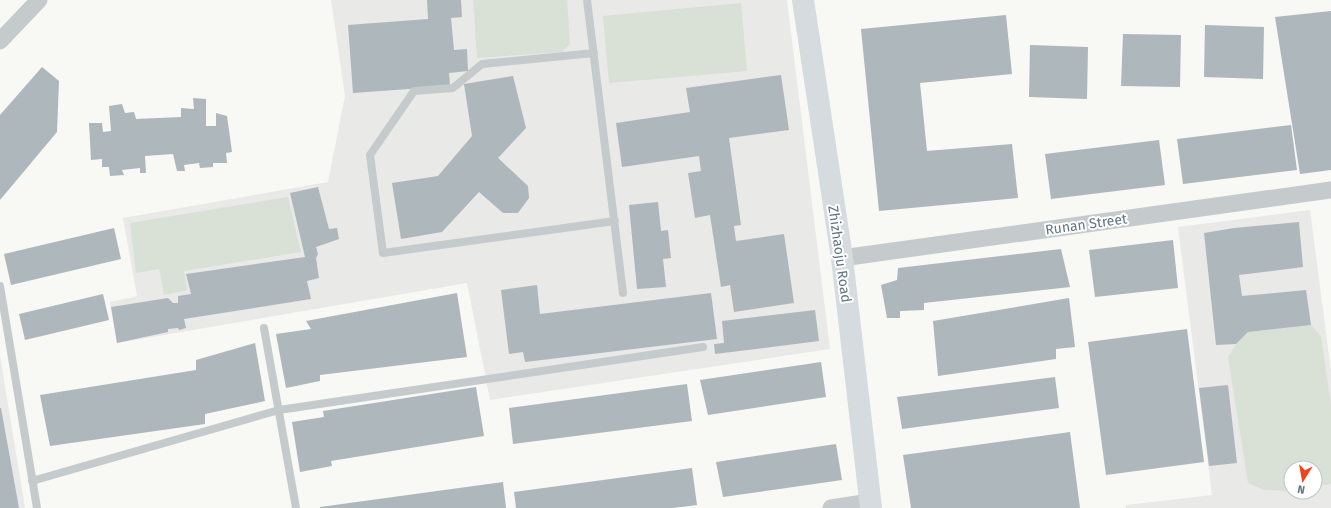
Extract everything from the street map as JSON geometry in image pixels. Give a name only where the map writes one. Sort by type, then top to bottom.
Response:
[{"type":"street","points":[[0,41],[39,0]]},
{"type":"street","name":"Zhizhaoju Road","points":[[803,0],[842,258],[870,505]]},
{"type":"street","name":"Runan Street","points":[[842,258],[1331,190]]},
{"type":"street","points":[[831,508],[870,505]]},
{"type":"lane","points":[[587,0],[623,293]]},
{"type":"lane","points":[[594,53],[482,64],[453,88],[414,91],[370,155],[384,252],[614,221]]},
{"type":"lane","points":[[0,286],[37,508]]},
{"type":"lane","points":[[264,328],[296,508]]},
{"type":"lane","points":[[32,481],[279,410],[703,347]]},
{"type":"shaded area","points":[[331,0],[787,0],[830,349],[490,400],[467,283],[117,343],[110,302],[137,296],[123,218],[328,182],[345,96]]},
{"type":"shaded area","points":[[473,0],[567,0],[570,44],[562,52],[477,58]]},
{"type":"shaded area","points":[[741,3],[747,71],[609,83],[603,16]]},
{"type":"shaded area","points":[[288,197],[301,252],[184,271],[187,290],[164,295],[159,269],[136,273],[130,223]]},
{"type":"shaded area","points":[[1310,210],[1331,371],[1331,508],[1126,508],[1126,505],[1212,495],[1178,227]]},
{"type":"shaded area","points":[[1311,325],[1321,336],[1331,405],[1330,484],[1323,485],[1323,460],[1283,460],[1283,491],[1264,490],[1248,483],[1228,357],[1236,344],[1248,332]]},
{"type":"shaded area","points":[[0,356],[25,508],[0,508]]},
{"type":"building","points":[[427,0],[461,0],[462,17],[451,18],[454,50],[467,49],[468,71],[449,73],[450,86],[353,93],[348,25],[428,19]]},
{"type":"building","points":[[1331,11],[1331,170],[1300,174],[1275,17]]},
{"type":"building","points":[[1006,15],[1012,74],[920,83],[927,151],[1012,144],[1018,198],[879,211],[861,29]]},
{"type":"building","points":[[1205,25],[1264,27],[1263,79],[1204,77]]},
{"type":"building","points":[[1123,34],[1181,35],[1180,87],[1121,86]]},
{"type":"building","points":[[1030,45],[1088,47],[1087,99],[1029,97]]},
{"type":"building","points":[[42,67],[59,81],[57,132],[0,200],[0,115]]},
{"type":"building","points":[[781,75],[789,130],[729,138],[741,225],[734,226],[736,241],[784,234],[794,303],[734,312],[730,285],[721,287],[710,215],[695,218],[688,173],[701,171],[699,156],[622,167],[616,123],[690,112],[686,88]]},
{"type":"building","points":[[513,76],[526,128],[498,158],[528,186],[529,198],[518,213],[503,213],[479,192],[442,232],[401,239],[392,183],[438,176],[472,136],[464,84]]},
{"type":"building","points":[[193,98],[206,99],[206,126],[216,126],[216,113],[227,116],[232,152],[226,153],[227,163],[213,163],[213,167],[200,168],[199,163],[184,165],[185,171],[177,171],[173,154],[145,156],[146,173],[140,173],[140,168],[122,170],[124,175],[110,176],[109,167],[102,167],[102,159],[91,160],[89,123],[102,123],[103,132],[111,131],[109,106],[122,104],[125,113],[134,112],[136,119],[181,117],[181,108],[194,109]]},
{"type":"building","points":[[1291,125],[1297,170],[1183,184],[1177,139]]},
{"type":"building","points":[[1159,140],[1165,185],[1051,199],[1045,154]]},
{"type":"building","points":[[318,187],[329,229],[337,228],[339,239],[316,247],[318,254],[316,258],[319,278],[307,281],[311,299],[184,319],[186,328],[179,330],[178,328],[168,329],[168,332],[117,343],[111,307],[168,298],[173,303],[178,303],[178,296],[191,294],[186,274],[305,257],[290,193]]},
{"type":"building","points":[[658,202],[661,231],[668,230],[671,258],[663,259],[666,287],[637,289],[629,205]]},
{"type":"building","points":[[1299,222],[1303,267],[1239,275],[1242,296],[1306,290],[1311,325],[1248,332],[1236,344],[1216,345],[1204,233],[1234,228]]},
{"type":"building","points":[[114,228],[121,259],[11,285],[4,254]]},
{"type":"building","points":[[1173,240],[1178,288],[1095,297],[1089,250]]},
{"type":"building","points":[[1061,249],[1070,287],[924,303],[924,310],[900,311],[900,318],[887,318],[881,285],[897,280],[898,268]]},
{"type":"building","points":[[537,285],[540,314],[711,293],[717,339],[525,362],[523,352],[509,354],[501,290]]},
{"type":"building","points":[[457,293],[467,357],[320,375],[320,381],[286,388],[276,334],[311,329],[306,321]]},
{"type":"building","points":[[103,294],[109,320],[25,340],[19,314]]},
{"type":"building","points":[[1069,298],[1075,347],[1056,349],[1056,359],[938,376],[933,321]]},
{"type":"building","points":[[815,310],[819,341],[715,354],[714,344],[724,343],[722,321]]},
{"type":"building","points":[[1187,329],[1204,462],[1106,475],[1088,342]]},
{"type":"building","points":[[255,343],[265,401],[205,414],[205,424],[50,446],[40,395],[196,370],[196,360]]},
{"type":"building","points":[[821,362],[826,397],[708,415],[700,380]]},
{"type":"building","points":[[1055,377],[1059,408],[902,429],[897,397]]},
{"type":"building","points":[[687,384],[692,421],[513,444],[509,408]]},
{"type":"building","points":[[1228,385],[1237,463],[1209,466],[1199,388]]},
{"type":"building","points":[[476,387],[484,436],[331,461],[332,466],[300,472],[292,422],[324,417],[323,411]]},
{"type":"building","points":[[1,408],[19,508],[0,508]]},
{"type":"building","points":[[1070,432],[1080,508],[911,508],[903,455]]},
{"type":"building","points":[[836,444],[842,480],[723,497],[716,462]]},
{"type":"building","points":[[692,468],[697,505],[673,508],[516,508],[514,492]]},
{"type":"building","points":[[503,482],[506,508],[320,508],[320,507]]}]
